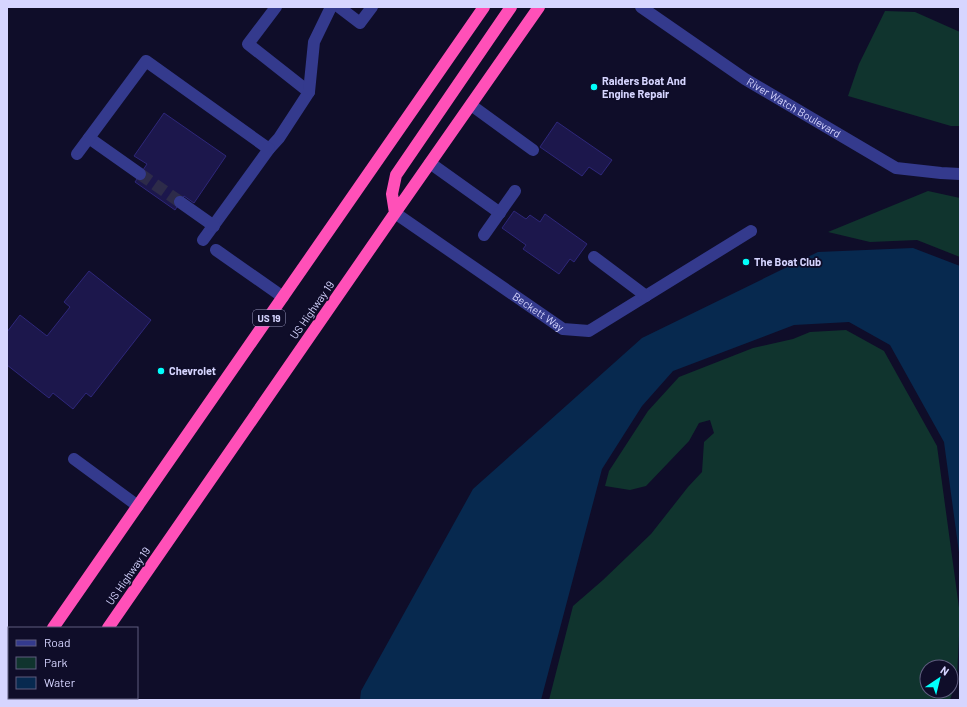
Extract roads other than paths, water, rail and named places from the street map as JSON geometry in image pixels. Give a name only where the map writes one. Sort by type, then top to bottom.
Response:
[{"type":"highway","name":"US 19","points":[[54,627],[484,7]]},
{"type":"highway","points":[[395,213],[392,194],[396,175],[511,7]]},
{"type":"highway","name":"US Highway 19","points":[[109,627],[395,213],[540,7]]},
{"type":"street","points":[[276,7],[248,44],[309,92]]},
{"type":"street","points":[[203,240],[269,149],[279,138],[309,92],[314,42],[331,7]]},
{"type":"street","points":[[339,7],[360,23],[372,7]]},
{"type":"street","name":"River Watch Boulevard","points":[[640,7],[745,79],[896,168],[960,174]]},
{"type":"street","points":[[77,154],[146,61],[269,149]]},
{"type":"street","points":[[471,105],[533,150]]},
{"type":"street","points":[[89,138],[140,174]]},
{"type":"street","points":[[430,163],[500,213]]},
{"type":"street","points":[[484,235],[515,191]]},
{"type":"street","points":[[180,202],[214,226]]},
{"type":"street","name":"Beckett Way","points":[[395,213],[563,329],[589,331],[751,231]]},
{"type":"street","points":[[216,250],[283,297]]},
{"type":"street","points":[[594,257],[646,296]]},
{"type":"street","points":[[74,459],[138,506]]},
{"type":"water","points":[[913,248],[960,266],[960,560],[944,442],[890,345],[849,322],[794,325],[673,371],[642,406],[602,469],[541,700],[360,700],[361,691],[473,489],[642,338],[818,252]]},
{"type":"tunnel","points":[[140,174],[180,202]]},
{"type":"place","name":"Raiders Boat And Engine Repair","points":[[594,87]]},
{"type":"place","name":"The Boat Club","points":[[746,262]]},
{"type":"place","name":"Chevrolet","points":[[161,371]]}]
